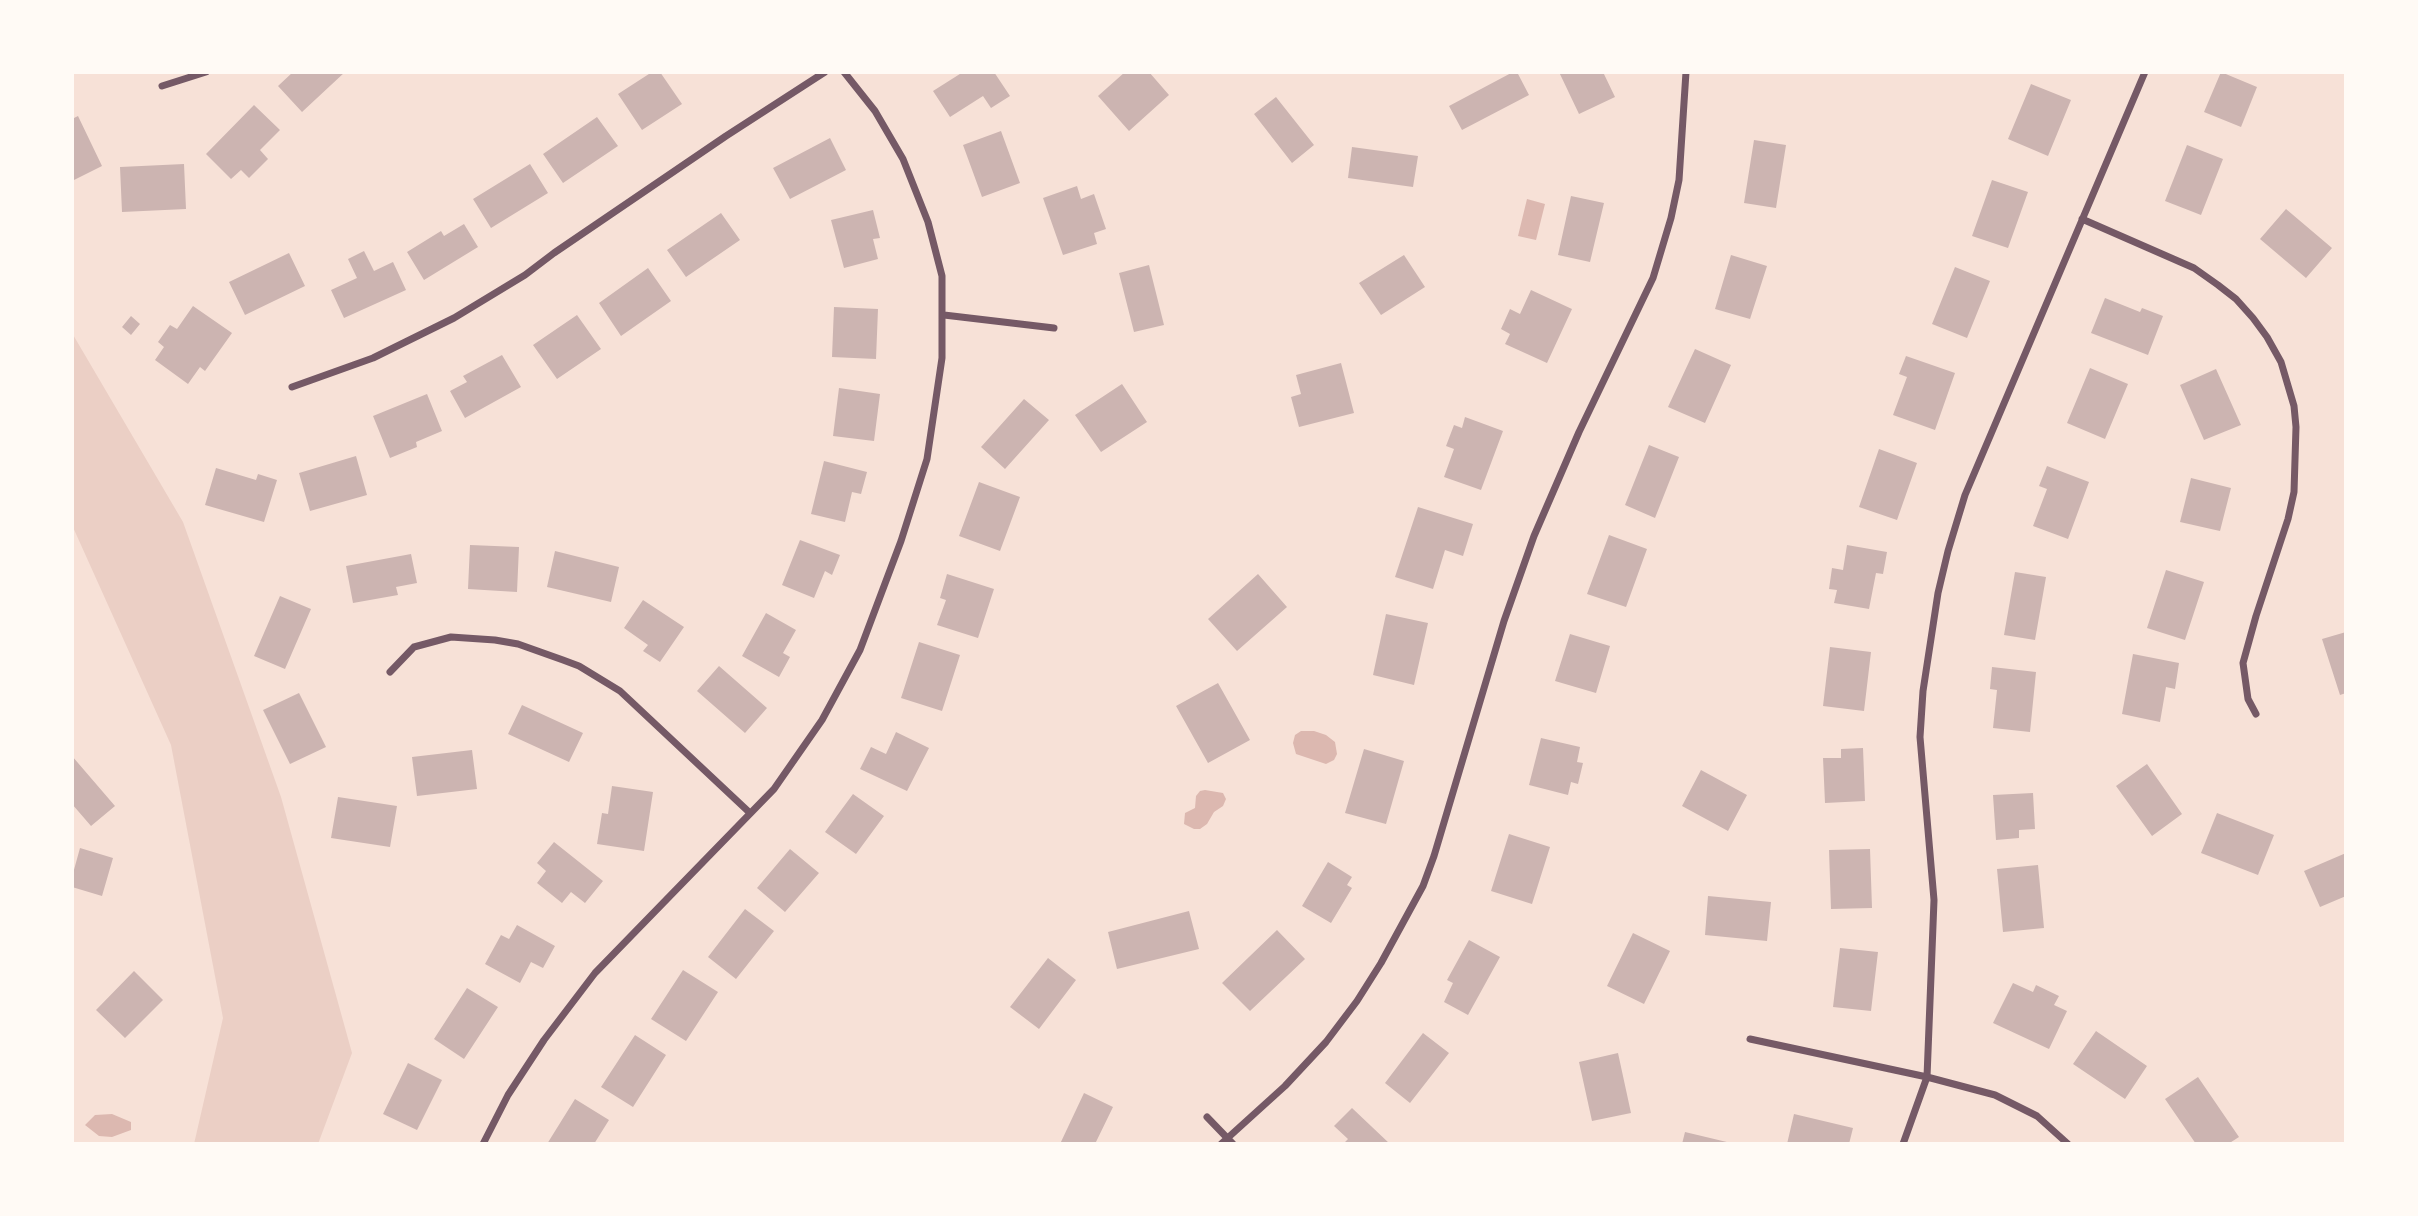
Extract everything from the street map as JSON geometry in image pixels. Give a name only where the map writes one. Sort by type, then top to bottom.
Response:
[{"type":"street","points":[[162,86],[206,72]]},
{"type":"street","points":[[292,387],[373,358],[454,318],[525,275],[825,72]]},
{"type":"street","points":[[483,1144],[508,1095],[544,1040],[595,973],[774,789],[822,720],[860,650],[901,541],[927,459],[942,358],[942,276],[928,222],[903,159],[888,130],[844,72]]},
{"type":"street","points":[[1221,1144],[1231,1141],[1326,1042],[1381,963],[1423,886],[1504,621],[1534,536],[1575,439],[1653,278],[1679,180],[1686,72]]},
{"type":"street","points":[[1903,1144],[1927,1077],[1934,900],[1920,737],[1923,691],[1938,593],[1965,495],[2145,72]]},
{"type":"street","points":[[2082,219],[2194,268],[2218,285],[2236,299],[2253,318],[2281,362],[2294,406],[2297,448],[2288,519],[2256,616],[2244,663],[2248,699],[2256,714]]},
{"type":"street","points":[[944,315],[1054,328]]},
{"type":"street","points":[[390,672],[414,647],[451,637],[495,640],[530,648],[579,666],[620,691],[750,813]]},
{"type":"street","points":[[1750,1039],[1971,1087],[2013,1102],[2037,1116],[2068,1144]]},
{"type":"street","points":[[1207,1117],[1231,1141]]},
{"type":"shaded area","points":[[1527,199],[1545,204],[1536,240],[1518,236]]},
{"type":"shaded area","points":[[72,333],[183,522],[281,797],[352,1053],[318,1144],[194,1144],[223,1018],[171,745],[72,525]]},
{"type":"shaded area","points":[[1301,731],[1314,731],[1335,742],[1337,754],[1334,760],[1326,764],[1296,754],[1293,743],[1295,735]]},
{"type":"shaded area","points":[[1205,790],[1223,793],[1226,799],[1207,824],[1200,829],[1194,829],[1184,824],[1185,813],[1195,808],[1196,796]]},
{"type":"shaded area","points":[[112,1114],[131,1122],[131,1130],[112,1137],[99,1136],[85,1125],[95,1115]]},
{"type":"building","points":[[293,72],[345,72],[302,112],[278,86]]},
{"type":"building","points":[[652,72],[660,72],[682,104],[642,130],[618,94]]},
{"type":"building","points":[[963,72],[994,72],[1010,96],[991,108],[983,96],[950,117],[933,91]]},
{"type":"building","points":[[1125,72],[1149,72],[1169,95],[1129,131],[1098,96]]},
{"type":"building","points":[[1517,72],[1529,95],[1462,130],[1449,106]]},
{"type":"building","points":[[1559,72],[1603,72],[1615,97],[1579,114]]},
{"type":"building","points":[[2221,72],[2257,87],[2241,127],[2204,112]]},
{"type":"building","points":[[2031,84],[2071,100],[2048,156],[2008,139]]},
{"type":"building","points":[[1276,97],[1314,145],[1292,163],[1254,114]]},
{"type":"building","points":[[254,105],[280,130],[260,150],[268,159],[249,178],[241,170],[231,179],[206,154]]},
{"type":"building","points":[[78,116],[102,166],[72,181],[72,119]]},
{"type":"building","points":[[597,117],[618,146],[563,183],[543,154]]},
{"type":"building","points":[[1001,131],[1020,183],[982,197],[963,145]]},
{"type":"building","points":[[830,138],[846,170],[790,199],[773,168]]},
{"type":"building","points":[[1754,140],[1786,145],[1776,208],[1744,203]]},
{"type":"building","points":[[2187,145],[2223,159],[2201,215],[2165,201]]},
{"type":"building","points":[[1352,147],[1418,156],[1413,187],[1348,178]]},
{"type":"building","points":[[184,164],[186,209],[122,212],[120,167]]},
{"type":"building","points":[[530,164],[548,193],[491,228],[473,199]]},
{"type":"building","points":[[1992,180],[2028,192],[2008,248],[1972,236]]},
{"type":"building","points":[[1077,186],[1081,199],[1094,194],[1106,229],[1094,233],[1097,244],[1063,255],[1043,198]]},
{"type":"building","points":[[1571,196],[1604,203],[1590,262],[1558,255]]},
{"type":"building","points":[[2286,209],[2332,248],[2306,278],[2260,239]]},
{"type":"building","points":[[873,210],[880,238],[873,239],[878,259],[844,268],[831,220]]},
{"type":"building","points":[[721,213],[740,240],[686,277],[667,250]]},
{"type":"building","points":[[464,224],[478,247],[424,280],[407,252],[441,231],[444,236]]},
{"type":"building","points":[[364,251],[374,271],[393,262],[406,290],[344,318],[331,290],[357,278],[348,259]]},
{"type":"building","points":[[289,253],[305,286],[245,315],[229,282]]},
{"type":"building","points":[[1404,255],[1425,287],[1381,315],[1359,283]]},
{"type":"building","points":[[1731,255],[1767,266],[1750,319],[1715,309]]},
{"type":"building","points":[[1149,265],[1164,325],[1134,332],[1119,273]]},
{"type":"building","points":[[1955,267],[1990,281],[1967,338],[1932,324]]},
{"type":"building","points":[[648,268],[671,301],[621,336],[599,303]]},
{"type":"building","points":[[1531,290],[1572,309],[1547,363],[1505,344],[1510,334],[1501,329],[1510,309],[1520,314]]},
{"type":"building","points":[[2105,298],[2140,312],[2142,308],[2163,316],[2148,355],[2091,333]]},
{"type":"building","points":[[193,306],[232,333],[205,371],[200,367],[188,384],[155,360],[164,347],[158,342],[170,325],[177,329]]},
{"type":"building","points":[[834,307],[878,309],[876,359],[832,357]]},
{"type":"building","points":[[577,315],[601,349],[557,379],[533,345]]},
{"type":"building","points":[[131,316],[140,324],[131,335],[122,327]]},
{"type":"building","points":[[1695,349],[1731,365],[1705,423],[1668,407]]},
{"type":"building","points":[[502,355],[521,387],[465,418],[450,391],[467,382],[463,376]]},
{"type":"building","points":[[1906,356],[1955,373],[1935,430],[1893,415],[1907,377],[1899,374]]},
{"type":"building","points":[[1341,363],[1354,413],[1299,427],[1291,397],[1301,394],[1296,375]]},
{"type":"building","points":[[2090,368],[2128,384],[2105,439],[2067,423]]},
{"type":"building","points":[[2216,369],[2241,425],[2204,440],[2180,385]]},
{"type":"building","points":[[1122,384],[1147,422],[1101,452],[1075,415]]},
{"type":"building","points":[[839,388],[880,394],[874,441],[833,436]]},
{"type":"building","points":[[427,394],[442,431],[416,442],[417,447],[390,458],[373,416]]},
{"type":"building","points":[[1024,399],[1049,420],[1005,469],[981,447]]},
{"type":"building","points":[[1465,417],[1503,431],[1481,490],[1444,477],[1454,449],[1446,446],[1454,425],[1462,428]]},
{"type":"building","points":[[1649,445],[1679,457],[1655,518],[1625,505]]},
{"type":"building","points":[[1879,449],[1917,463],[1897,520],[1859,507]]},
{"type":"building","points":[[356,456],[367,495],[310,511],[299,473]]},
{"type":"building","points":[[824,461],[867,472],[861,494],[852,492],[845,522],[811,514]]},
{"type":"building","points":[[2047,466],[2089,482],[2068,539],[2033,526],[2047,489],[2039,486]]},
{"type":"building","points":[[216,468],[256,480],[258,474],[277,480],[264,522],[205,505]]},
{"type":"building","points":[[2191,478],[2231,488],[2220,531],[2180,522]]},
{"type":"building","points":[[979,482],[1020,497],[1000,551],[959,536]]},
{"type":"building","points":[[1418,507],[1473,524],[1463,556],[1445,550],[1433,589],[1395,577]]},
{"type":"building","points":[[1609,535],[1647,549],[1626,607],[1587,594]]},
{"type":"building","points":[[800,540],[840,555],[832,575],[825,571],[814,598],[782,585]]},
{"type":"building","points":[[470,545],[519,547],[517,592],[468,589]]},
{"type":"building","points":[[1847,545],[1887,552],[1883,574],[1876,573],[1869,609],[1834,603],[1837,590],[1829,589],[1832,568],[1843,570]]},
{"type":"building","points":[[555,551],[619,567],[611,602],[547,587]]},
{"type":"building","points":[[411,554],[417,583],[396,587],[398,595],[353,603],[346,566]]},
{"type":"building","points":[[2166,570],[2204,582],[2185,640],[2147,628]]},
{"type":"building","points":[[2015,572],[2046,577],[2035,640],[2004,635]]},
{"type":"building","points":[[947,574],[994,589],[978,638],[937,625],[946,600],[940,598]]},
{"type":"building","points":[[1258,574],[1287,607],[1237,651],[1208,619]]},
{"type":"building","points":[[280,596],[311,609],[285,669],[254,656]]},
{"type":"building","points":[[643,600],[684,627],[660,662],[643,651],[648,645],[624,628]]},
{"type":"building","points":[[766,613],[796,630],[783,653],[790,657],[779,677],[742,656]]},
{"type":"building","points":[[1386,614],[1428,623],[1414,685],[1373,675]]},
{"type":"building","points":[[2346,632],[2346,693],[2340,695],[2322,639]]},
{"type":"building","points":[[1570,634],[1610,646],[1596,693],[1555,681]]},
{"type":"building","points":[[919,642],[960,655],[942,711],[901,698]]},
{"type":"building","points":[[1830,647],[1871,652],[1864,711],[1823,706]]},
{"type":"building","points":[[2133,654],[2179,663],[2175,689],[2166,687],[2160,722],[2122,714]]},
{"type":"building","points":[[719,666],[767,708],[745,733],[697,691]]},
{"type":"building","points":[[1992,667],[2036,672],[2030,732],[1993,728],[1997,690],[1990,689]]},
{"type":"building","points":[[1218,683],[1250,740],[1208,763],[1176,706]]},
{"type":"building","points":[[299,693],[326,747],[290,764],[263,710]]},
{"type":"building","points":[[522,705],[583,733],[569,762],[508,734]]},
{"type":"building","points":[[896,732],[929,748],[907,791],[860,769],[871,747],[886,754]]},
{"type":"building","points":[[1541,738],[1580,747],[1577,762],[1583,763],[1578,784],[1571,782],[1568,795],[1529,785]]},
{"type":"building","points":[[1863,748],[1865,801],[1825,803],[1823,758],[1841,758],[1841,749]]},
{"type":"building","points":[[1364,749],[1404,761],[1386,824],[1345,813]]},
{"type":"building","points":[[472,750],[477,789],[417,796],[412,757]]},
{"type":"building","points":[[72,756],[115,806],[91,826],[72,804]]},
{"type":"building","points":[[2147,764],[2182,814],[2152,836],[2116,786]]},
{"type":"building","points":[[1701,770],[1747,795],[1728,831],[1682,806]]},
{"type":"building","points":[[612,786],[653,792],[644,851],[597,844],[602,813],[608,814]]},
{"type":"building","points":[[2033,793],[2035,829],[2019,830],[2019,838],[1996,840],[1993,795]]},
{"type":"building","points":[[853,794],[884,816],[856,854],[825,832]]},
{"type":"building","points":[[338,797],[397,806],[390,847],[331,838]]},
{"type":"building","points":[[2217,813],[2274,835],[2258,875],[2201,853]]},
{"type":"building","points":[[1509,834],[1550,847],[1532,904],[1491,891]]},
{"type":"building","points":[[554,842],[603,881],[585,903],[571,892],[562,903],[537,883],[546,871],[537,863]]},
{"type":"building","points":[[80,848],[113,858],[102,896],[72,887]]},
{"type":"building","points":[[790,849],[819,873],[785,912],[757,888]]},
{"type":"building","points":[[1870,849],[1872,908],[1831,909],[1829,850]]},
{"type":"building","points":[[2346,853],[2346,896],[2320,907],[2304,871]]},
{"type":"building","points":[[1328,862],[1352,877],[1347,885],[1352,888],[1331,923],[1302,906]]},
{"type":"building","points":[[2038,865],[2044,928],[2003,932],[1997,869]]},
{"type":"building","points":[[1708,896],[1771,902],[1767,941],[1705,935]]},
{"type":"building","points":[[745,909],[774,931],[736,979],[708,957]]},
{"type":"building","points":[[1189,911],[1199,949],[1117,969],[1108,932]]},
{"type":"building","points":[[517,925],[555,946],[543,968],[531,962],[520,983],[485,964],[501,935],[509,939]]},
{"type":"building","points":[[1277,930],[1305,959],[1250,1011],[1222,983]]},
{"type":"building","points":[[1633,933],[1670,951],[1644,1004],[1607,986]]},
{"type":"building","points":[[1469,940],[1500,957],[1468,1015],[1444,1002],[1453,983],[1447,980]]},
{"type":"building","points":[[1840,948],[1878,952],[1871,1011],[1833,1007]]},
{"type":"building","points":[[1048,958],[1076,980],[1039,1029],[1010,1007]]},
{"type":"building","points":[[683,970],[718,992],[686,1041],[651,1019]]},
{"type":"building","points":[[134,971],[163,1000],[125,1038],[96,1010]]},
{"type":"building","points":[[2013,983],[2033,992],[2036,985],[2059,996],[2054,1005],[2067,1011],[2049,1049],[1993,1023]]},
{"type":"building","points":[[467,988],[498,1007],[464,1059],[434,1039]]},
{"type":"building","points":[[2096,1031],[2147,1066],[2125,1099],[2073,1064]]},
{"type":"building","points":[[1423,1033],[1449,1053],[1410,1103],[1385,1083]]},
{"type":"building","points":[[635,1035],[666,1055],[633,1107],[601,1087]]},
{"type":"building","points":[[1618,1053],[1631,1113],[1592,1121],[1579,1062]]},
{"type":"building","points":[[408,1063],[442,1080],[417,1130],[383,1114]]},
{"type":"building","points":[[2198,1077],[2239,1137],[2228,1144],[2196,1144],[2165,1099]]},
{"type":"building","points":[[1084,1093],[1113,1107],[1095,1144],[1060,1144]]},
{"type":"building","points":[[575,1099],[609,1120],[594,1144],[547,1144]]},
{"type":"building","points":[[1352,1108],[1390,1144],[1343,1144],[1348,1139],[1334,1126]]},
{"type":"building","points":[[1794,1114],[1853,1128],[1849,1144],[1787,1144]]},
{"type":"building","points":[[1685,1132],[1731,1143],[1731,1144],[1682,1144]]}]
